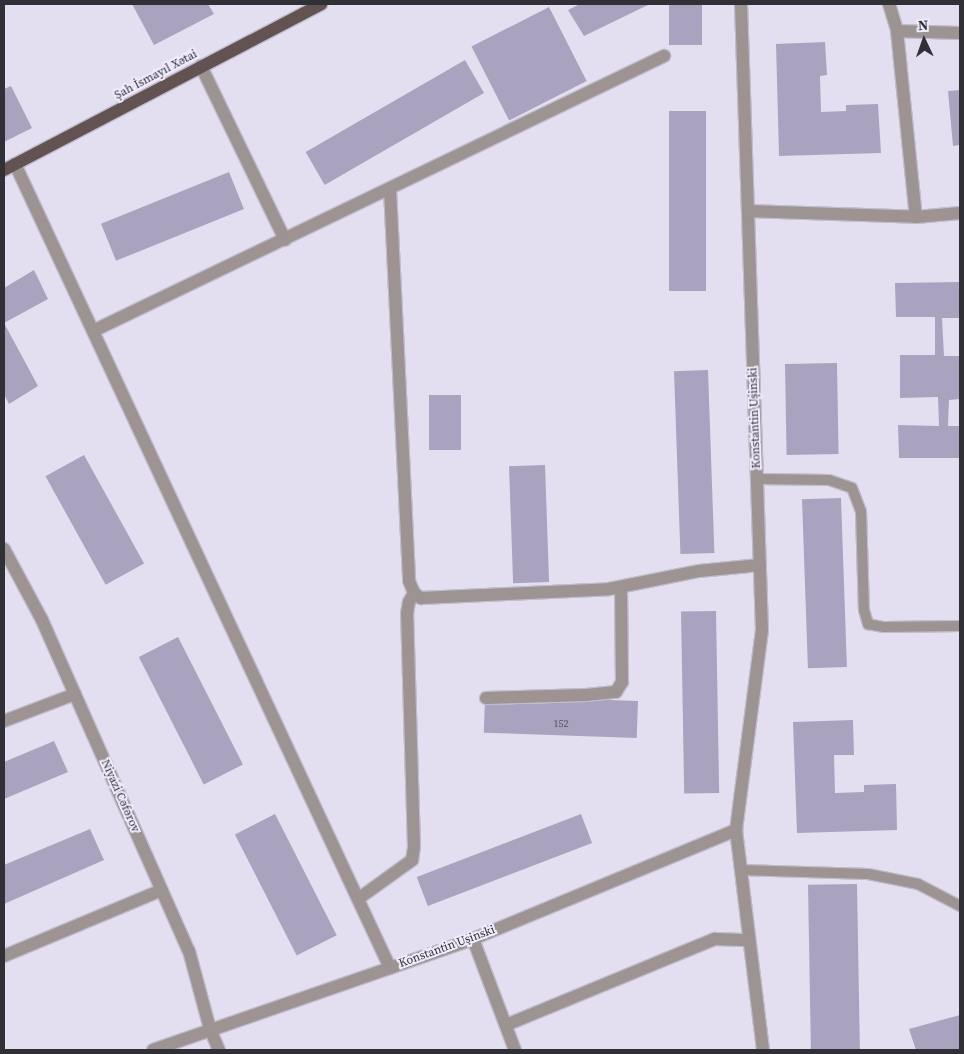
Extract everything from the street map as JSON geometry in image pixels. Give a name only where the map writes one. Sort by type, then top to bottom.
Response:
[{"type":"main road","name":"Şah İsmayıl Xətai","points":[[4,170],[321,4]]},
{"type":"street","name":"Konstantin Uşinski","points":[[741,4],[762,630],[736,830],[763,1050]]},
{"type":"street","points":[[889,4],[897,31],[916,217]]},
{"type":"street","points":[[897,31],[960,33]]},
{"type":"street","points":[[93,331],[285,240],[602,84],[664,56]]},
{"type":"street","points":[[201,66],[285,240]]},
{"type":"street","points":[[16,164],[390,968]]},
{"type":"street","points":[[390,189],[409,582],[414,593],[420,598],[621,587],[699,571],[760,565]]},
{"type":"street","points":[[748,211],[916,217],[960,213]]},
{"type":"street","name":"Niyazi Cəfərov","points":[[4,549],[42,620],[188,950],[210,1028],[219,1050]]},
{"type":"street","points":[[486,698],[616,692],[622,682],[621,587]]},
{"type":"street","points":[[358,900],[412,860],[414,847],[407,614],[409,602],[414,593]]},
{"type":"street","points":[[4,721],[74,694]]},
{"type":"street","name":"Konstantin Uşinski","points":[[153,1050],[210,1028],[473,939],[736,830]]},
{"type":"street","points":[[4,956],[162,890]]},
{"type":"street","points":[[473,939],[515,1050]]},
{"type":"street","points":[[506,1025],[715,939],[749,940]]},
{"type":"lane","points":[[758,479],[829,480],[852,488],[861,511],[864,610],[868,624],[884,627],[960,626]]},
{"type":"lane","points":[[741,870],[868,874],[918,884],[960,906]]},
{"type":"building","points":[[132,4],[208,4],[214,14],[154,45]]},
{"type":"building","points":[[580,4],[650,4],[584,36],[568,10]]},
{"type":"building","points":[[669,4],[702,4],[702,45],[669,45]]},
{"type":"building","points":[[549,7],[587,81],[509,120],[471,46]]},
{"type":"building","points":[[825,42],[827,75],[820,76],[821,112],[846,111],[846,105],[878,104],[881,153],[779,156],[776,44]]},
{"type":"building","points":[[465,60],[484,93],[325,185],[306,152]]},
{"type":"building","points":[[11,86],[32,128],[4,142],[4,89]]},
{"type":"building","points":[[960,90],[960,145],[953,146],[948,91]]},
{"type":"building","points":[[669,111],[706,111],[706,291],[669,291]]},
{"type":"building","points":[[229,172],[244,209],[116,261],[101,224]]},
{"type":"building","points":[[34,270],[48,299],[4,323],[4,288]]},
{"type":"building","points":[[960,282],[960,318],[942,318],[944,356],[960,356],[960,399],[949,400],[948,426],[960,426],[960,458],[899,458],[898,425],[939,426],[938,397],[900,398],[900,355],[935,355],[935,317],[896,317],[895,283]]},
{"type":"building","points":[[4,323],[38,386],[9,404],[4,394]]},
{"type":"building","points":[[837,363],[839,454],[787,455],[785,364]]},
{"type":"building","points":[[708,370],[714,553],[680,554],[674,371]]},
{"type":"building","points":[[429,395],[461,395],[461,450],[429,450]]},
{"type":"building","points":[[84,455],[144,563],[106,585],[46,476]]},
{"type":"building","points":[[545,465],[549,582],[513,583],[509,466]]},
{"type":"building","points":[[841,498],[847,667],[808,668],[802,499]]},
{"type":"building","points":[[716,611],[719,793],[684,794],[681,612]]},
{"type":"building","points":[[178,637],[243,764],[204,784],[139,657]]},
{"type":"building","points":[[485,696],[638,701],[637,738],[484,733]]},
{"type":"building","points":[[853,720],[854,755],[834,755],[835,793],[864,792],[864,785],[896,784],[897,830],[797,833],[793,722]]},
{"type":"building","points":[[54,741],[68,772],[4,799],[4,762]]},
{"type":"building","points":[[275,814],[337,935],[297,956],[235,834]]},
{"type":"building","points":[[581,814],[592,843],[428,906],[417,877]]},
{"type":"building","points":[[90,829],[104,860],[4,904],[4,865]]},
{"type":"building","points":[[857,884],[860,1050],[811,1050],[808,885]]},
{"type":"building","points":[[960,1015],[960,1050],[916,1050],[909,1029]]}]
